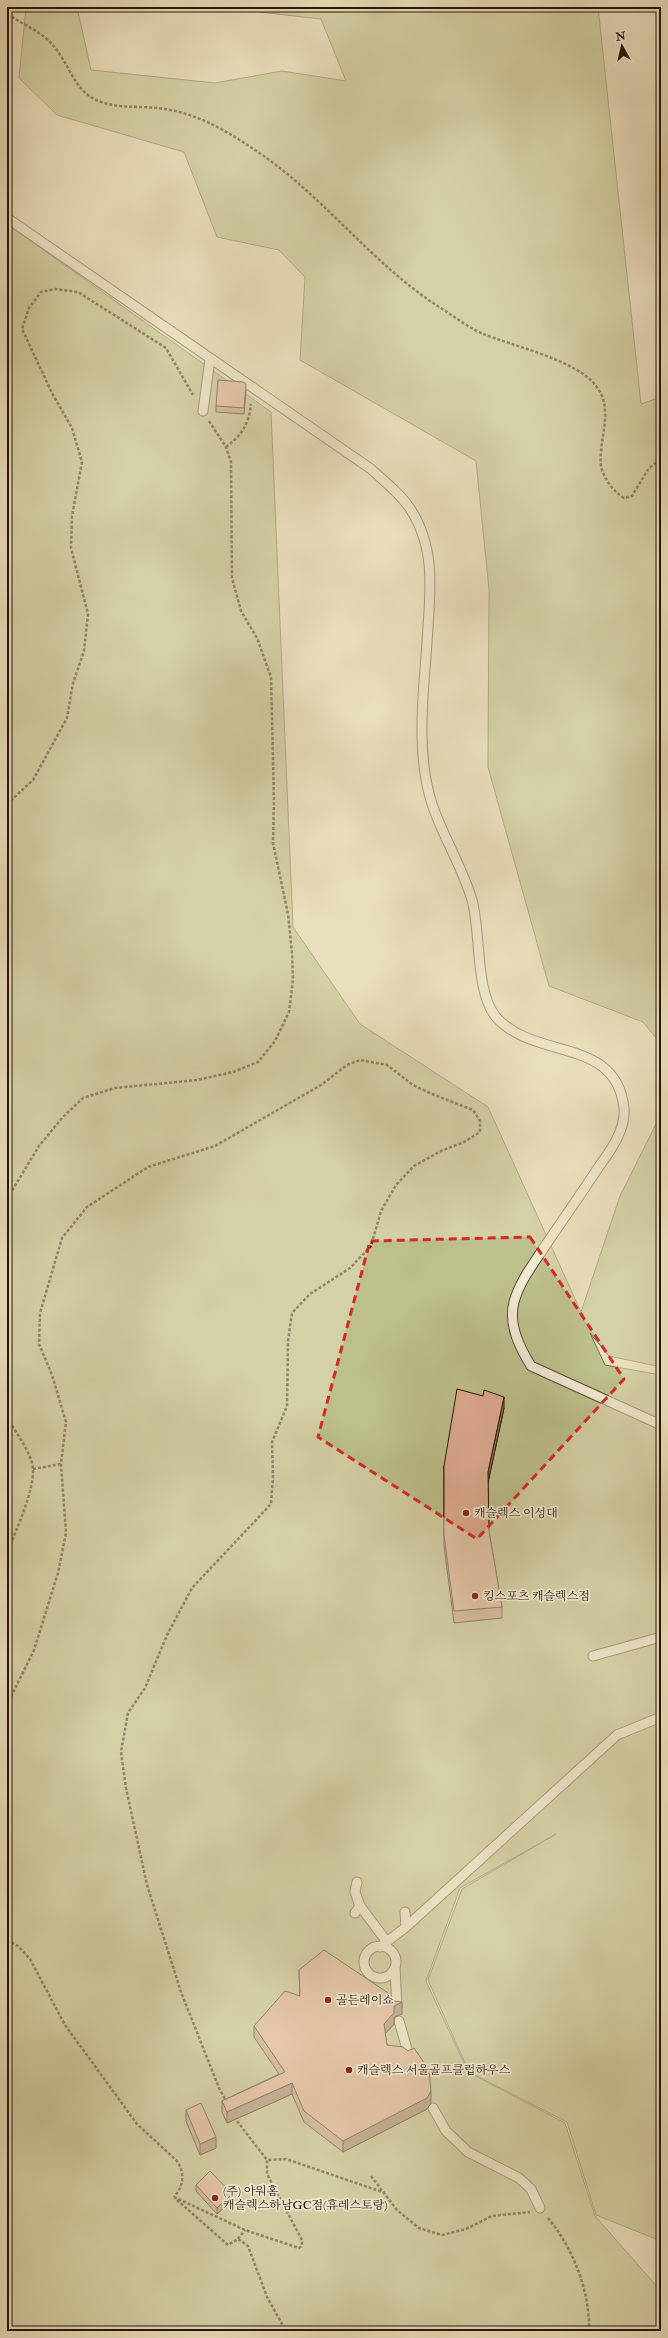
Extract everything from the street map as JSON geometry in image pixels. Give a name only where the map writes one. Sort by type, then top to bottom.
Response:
[{"type":"lane","points":[[7,218],[371,470],[393,488],[411,510],[423,534],[429,553],[431,580],[422,721],[428,793],[439,824],[458,862],[472,902],[486,1000],[496,1016],[510,1028],[531,1040],[598,1062],[610,1073],[619,1090],[624,1110],[622,1125],[610,1151],[523,1279],[513,1304],[514,1326],[520,1348],[531,1366],[661,1425]]},
{"type":"lane","points":[[203,411],[210,359]]},
{"type":"lane","points":[[593,1656],[661,1637]]},
{"type":"lane","points":[[395,1967],[389,1976],[384,1978],[374,1977],[366,1970],[364,1961],[365,1956],[372,1948],[383,1944],[406,1927],[617,1735],[661,1717]]},
{"type":"lane","points":[[357,1882],[355,1892],[358,1910],[383,1944],[395,1956],[397,2007]]},
{"type":"lane","points":[[405,1912],[406,1927]]},
{"type":"lane","points":[[399,2021],[409,2056]]},
{"type":"lane","points":[[433,2108],[446,2131],[468,2152],[519,2178],[531,2189],[540,2208]]},
{"type":"path","points":[[10,7],[11,16],[50,42],[83,90],[91,97],[112,105],[164,108],[183,112],[228,133],[294,180],[332,212],[382,263],[440,308],[479,332],[564,363],[585,375],[598,388],[606,406],[601,467],[604,475],[616,493],[624,498],[632,496],[649,468],[656,463],[661,465]]},
{"type":"path","points":[[7,804],[33,780],[66,718],[73,683],[84,651],[88,614],[71,548],[72,516],[82,462],[72,428],[52,393],[22,329],[29,308],[41,292],[55,288],[78,292],[166,348],[226,447],[231,462],[232,578],[241,611],[257,638],[271,677],[274,801],[273,842],[288,914],[293,980],[289,1012],[275,1041],[258,1062],[233,1072],[197,1080],[115,1088],[83,1098],[63,1117],[39,1146],[7,1199]]},
{"type":"path","points":[[226,447],[240,436],[250,418],[252,404]]},
{"type":"path","points":[[10,1731],[8,1703],[34,1650],[58,1573],[66,1533],[61,1464],[66,1422],[52,1375],[39,1344],[40,1313],[62,1238],[87,1207],[148,1167],[215,1146],[321,1085],[347,1065],[360,1060],[387,1065],[413,1085],[473,1110],[480,1121],[480,1132],[464,1142],[441,1151],[414,1166],[396,1185],[381,1211],[371,1246],[350,1268],[310,1294],[292,1313],[288,1341],[287,1406],[272,1442],[273,1477],[271,1504],[192,1588],[167,1635],[145,1688],[128,1714],[121,1752],[126,1788],[147,1885],[181,1992],[219,2088],[229,2107]]},
{"type":"path","points":[[7,1416],[30,1459],[33,1469],[29,1492],[7,1554]]},
{"type":"path","points":[[33,1469],[61,1464]]},
{"type":"path","points":[[7,1940],[30,1959],[65,2025],[138,2124],[177,2160],[181,2168],[182,2187],[174,2197]]},
{"type":"path","points":[[174,2197],[245,2230],[292,2247],[299,2248],[302,2246],[302,2240],[267,2174],[268,2160],[237,2121]]},
{"type":"path","points":[[268,2160],[286,2159],[385,2193]]},
{"type":"path","points":[[371,2176],[397,2210],[419,2228],[442,2234],[466,2229],[492,2216],[529,2212],[540,2208],[556,2227],[582,2279],[589,2319],[589,2331]]},
{"type":"path","points":[[174,2197],[228,2245],[238,2239],[245,2230]]},
{"type":"path","points":[[238,2239],[248,2246],[267,2298],[286,2331]]},
{"type":"highlighted area","points":[[530,1237],[624,1379],[477,1539],[318,1437],[370,1241]]},
{"type":"green space","points":[[26,7],[77,7],[91,70],[215,83],[282,71],[346,81],[321,19],[215,7],[598,7],[641,404],[661,397],[661,1044],[643,1022],[549,986],[488,767],[489,589],[476,461],[300,360],[305,277],[279,250],[217,237],[184,152],[57,115],[19,78]]},
{"type":"green space","points":[[7,224],[271,412],[293,927],[360,1024],[488,1107],[581,1312],[620,1196],[661,1114],[661,1367],[609,1356],[590,1333],[605,1365],[661,1375],[661,2241],[596,2215],[567,2122],[469,2072],[428,1980],[462,1889],[556,1834],[460,1888],[426,1981],[468,2072],[565,2123],[595,2216],[661,2291],[660,2331],[7,2331]]},
{"type":"building","points":[[218,380],[243,382],[246,384],[244,408],[216,406]]},
{"type":"building","name":"캐슬렉스 이성대","points":[[457,1389],[483,1396],[484,1390],[504,1397],[488,1472],[489,1531],[502,1607],[454,1611],[444,1535],[444,1466]]},
{"type":"building","name":"캐슬렉스 서울골프클럽하우스","points":[[324,1950],[391,1995],[394,2001],[402,2002],[394,2006],[394,2013],[384,2024],[387,2045],[403,2047],[408,2051],[414,2048],[429,2070],[431,2091],[427,2098],[343,2141],[304,2111],[292,2083],[227,2112],[222,2101],[285,2072],[254,2026],[285,1991],[300,1996],[299,1970]]},
{"type":"building","points":[[201,2103],[216,2137],[200,2144],[186,2110]]},
{"type":"building","points":[[210,2171],[232,2194],[217,2208],[196,2185]]},
{"type":"place","name":"캐슬렉스 이성대","points":[[466,1513]]},
{"type":"place","name":"킹스포츠 캐슬렉스점","points":[[475,1596]]},
{"type":"place","name":"골든레이쇼","points":[[328,2000]]},
{"type":"place","name":"캐슬렉스 서울골프클럽하우스","points":[[349,2070]]},
{"type":"place","name":"(주) 아워홈 캐슬렉스하남GC점(휴레스토랑)","points":[[215,2198]]}]
